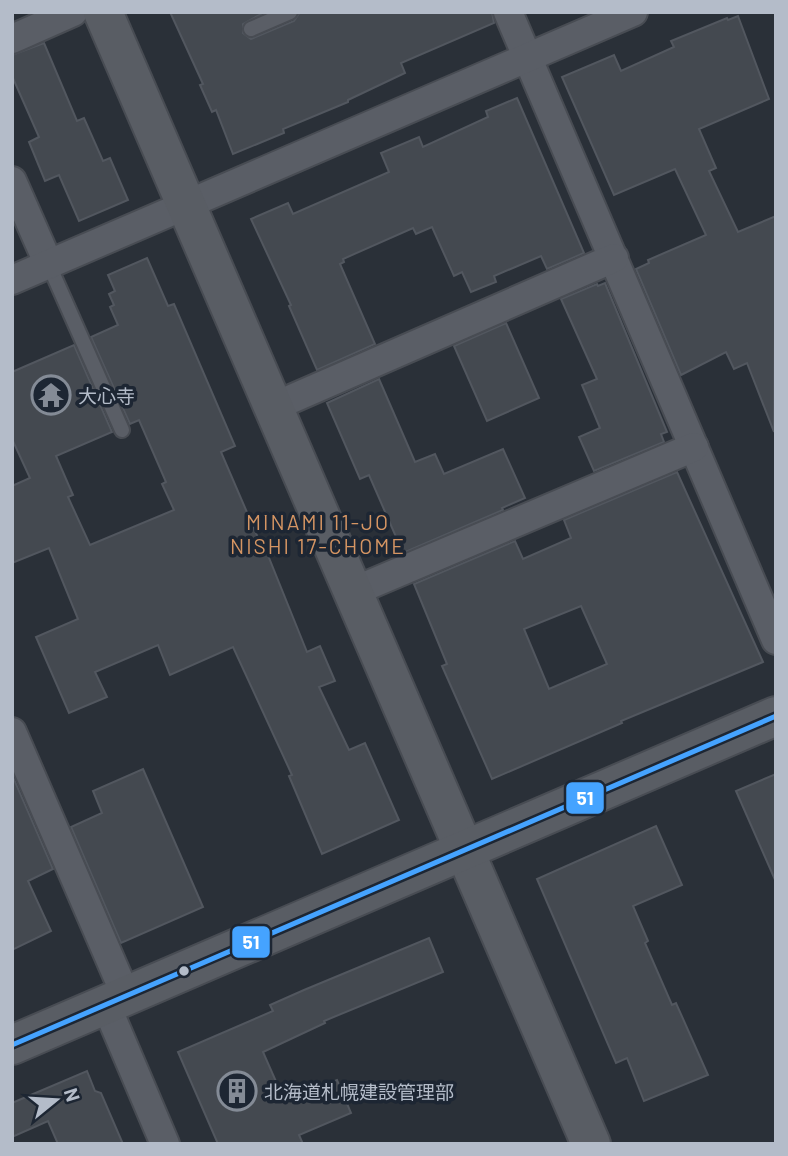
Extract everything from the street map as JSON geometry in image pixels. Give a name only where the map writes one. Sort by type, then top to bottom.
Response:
[{"type":"street","points":[[12,39],[73,12]]},
{"type":"street","points":[[103,12],[591,1144]]},
{"type":"street","points":[[508,12],[776,640]]},
{"type":"street","points":[[12,280],[633,12]]},
{"type":"street","points":[[12,181],[49,264]]},
{"type":"street","points":[[272,407],[614,258]]},
{"type":"street","points":[[352,592],[694,447]]},
{"type":"street","points":[[12,1045],[776,716]]},
{"type":"street","points":[[12,732],[116,1000],[165,1144]]},
{"type":"lane","points":[[251,29],[290,12]]},
{"type":"lane","points":[[49,264],[122,430]]},
{"type":"building","points":[[170,12],[265,12],[243,24],[243,33],[251,39],[294,21],[300,12],[492,12],[494,23],[401,63],[405,73],[348,102],[283,129],[284,133],[233,154],[216,110],[212,112],[200,85],[203,84]]},
{"type":"building","points":[[738,16],[769,99],[699,129],[716,168],[709,171],[738,232],[776,216],[774,432],[747,363],[734,369],[726,352],[681,375],[636,269],[649,263],[648,260],[706,235],[675,169],[614,195],[562,77],[614,55],[621,71],[674,47],[671,41]]},
{"type":"building","points":[[44,43],[77,121],[84,118],[103,161],[110,158],[128,200],[79,221],[59,175],[45,181],[29,142],[39,137],[12,76],[12,55]]},
{"type":"building","points":[[517,98],[584,253],[547,269],[541,256],[494,276],[496,282],[471,292],[462,272],[454,276],[432,227],[416,234],[413,228],[343,259],[344,262],[340,264],[375,344],[317,370],[289,306],[291,305],[251,219],[288,203],[293,214],[389,172],[381,153],[419,137],[423,147],[488,117],[486,111]]},
{"type":"building","points":[[147,258],[168,306],[174,304],[235,446],[221,452],[265,554],[267,553],[307,652],[320,646],[335,681],[319,687],[349,750],[365,743],[399,820],[322,854],[289,776],[292,775],[233,647],[170,675],[158,645],[95,672],[107,697],[69,713],[36,637],[78,619],[49,548],[12,563],[12,486],[30,478],[12,439],[12,372],[74,345],[112,432],[56,456],[73,495],[68,497],[90,545],[174,510],[162,484],[166,482],[139,420],[130,424],[91,337],[118,325],[110,307],[114,305],[109,294],[115,291],[108,275]]},
{"type":"building","points":[[605,283],[667,432],[661,434],[664,442],[594,471],[579,437],[600,428],[582,385],[597,379],[561,299]]},
{"type":"building","points":[[506,323],[539,398],[487,421],[454,346]]},
{"type":"building","points":[[379,379],[415,462],[435,454],[444,474],[503,449],[525,498],[403,553],[369,475],[360,479],[327,403]]},
{"type":"building","points":[[677,472],[763,662],[621,721],[622,723],[492,779],[442,666],[447,664],[414,584],[515,541],[523,559],[571,538],[564,520]],"holes":[[[581,606],[607,664],[549,689],[524,629]]]},
{"type":"building","points":[[143,769],[203,907],[121,943],[71,827],[102,813],[93,791]]},
{"type":"building","points":[[776,774],[776,882],[736,791]]},
{"type":"building","points":[[13,777],[53,869],[28,881],[51,931],[12,950]]},
{"type":"building","points":[[656,826],[682,885],[633,906],[648,941],[645,943],[672,1005],[676,1003],[708,1075],[644,1101],[627,1058],[616,1063],[537,879]]},
{"type":"building","name":"北海道札幌建設管理部","points":[[429,938],[443,972],[324,1021],[325,1023],[263,1052],[285,1102],[337,1080],[351,1113],[299,1135],[303,1144],[218,1144],[178,1052],[273,1011],[270,1005]]},
{"type":"building","points":[[87,1071],[95,1091],[101,1093],[123,1144],[58,1144],[48,1121],[12,1137],[12,1103]]},
{"type":"transit line","name":"51","points":[[12,1045],[776,716]]},
{"type":"place","name":"大心寺","points":[[51,395]]},
{"type":"place","name":"北海道札幌建設管理部","points":[[237,1091]]},
{"type":"district","name":"MINAMI 11-JO NISHI 17-CHOME","points":[[318,533]]}]
